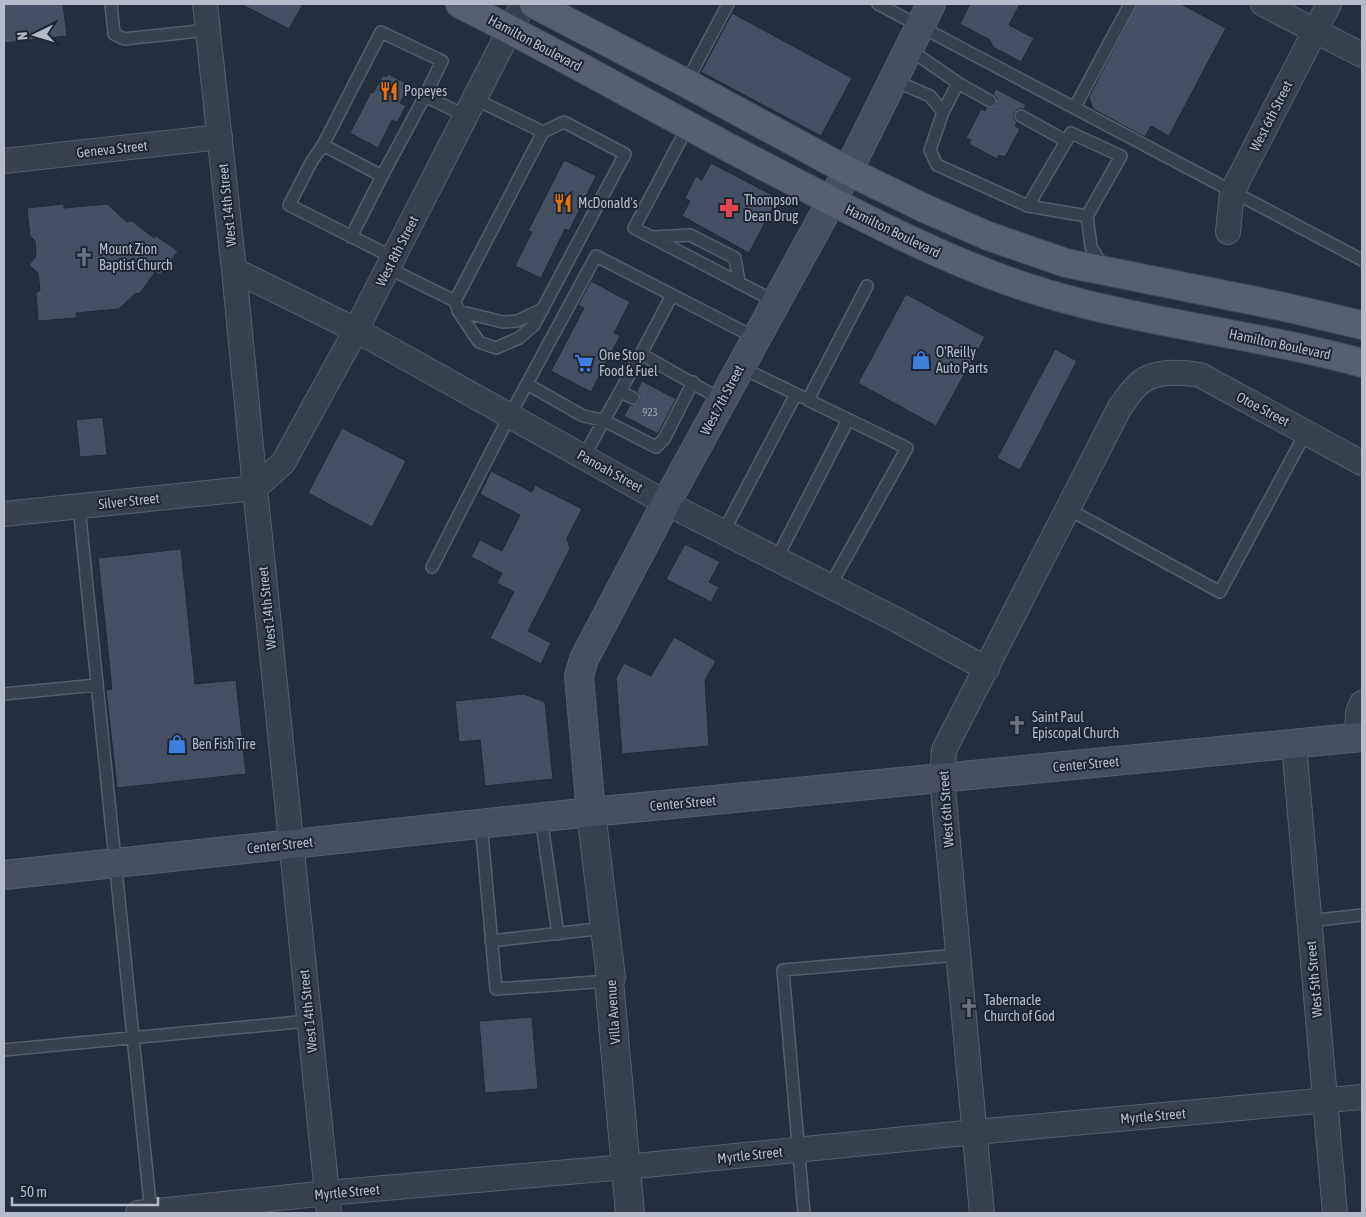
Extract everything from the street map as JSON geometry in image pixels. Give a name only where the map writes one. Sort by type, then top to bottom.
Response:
[{"type":"main road","name":"Hamilton Boulevard","points":[[460,4],[831,201],[960,263],[1049,294],[1092,306],[1263,339],[1362,363]]},
{"type":"main road","points":[[534,4],[686,83],[848,171],[926,209],[988,236],[1066,263],[1280,306],[1362,325]]},
{"type":"main road","name":"West 7th Street","points":[[591,812],[579,676],[584,659],[666,502],[848,171],[920,26]]},
{"type":"main road","name":"Center Street","points":[[4,875],[481,823],[1294,745],[1360,737]]},
{"type":"street","name":"West 14th Street","points":[[205,4],[234,270],[328,1203]]},
{"type":"street","name":"West 8th Street","points":[[255,488],[283,463],[356,330],[523,4]]},
{"type":"street","points":[[1263,4],[1362,55]]},
{"type":"street","name":"West 6th Street","points":[[1228,232],[1232,192],[1330,4]]},
{"type":"street","name":"Geneva Street","points":[[4,161],[220,136]]},
{"type":"street","name":"Panoah Street","points":[[234,270],[356,330],[666,502],[895,619],[987,669]]},
{"type":"street","name":"Otoe Street","points":[[1158,375],[1186,373],[1200,376],[1362,463]]},
{"type":"street","name":"West 6th Street","points":[[982,1213],[942,778],[944,750],[1120,407],[1140,382],[1150,376],[1158,375]]},
{"type":"street","name":"Silver Street","points":[[4,514],[255,488]]},
{"type":"street","points":[[1360,737],[1358,712],[1362,703]]},
{"type":"street","name":"West 5th Street","points":[[1294,745],[1334,1213]]},
{"type":"street","name":"Villa Avenue","points":[[591,812],[611,978],[609,981],[630,1213]]},
{"type":"street","name":"Myrtle Street","points":[[147,1213],[328,1203],[626,1167],[975,1132],[1362,1097]]},
{"type":"lane","points":[[111,4],[114,34],[124,39],[208,30]]},
{"type":"lane","points":[[686,83],[728,4]]},
{"type":"lane","points":[[878,4],[1362,260]]},
{"type":"lane","points":[[1075,107],[1130,4]]},
{"type":"lane","points":[[920,26],[958,83],[990,101]]},
{"type":"lane","points":[[351,236],[442,61],[380,32],[323,145],[312,161],[289,205],[351,236],[457,306],[502,322],[517,321],[543,309]]},
{"type":"lane","points":[[893,80],[930,96],[943,112]]},
{"type":"lane","points":[[958,83],[943,112],[930,150],[937,165],[1028,206],[1087,216]]},
{"type":"lane","points":[[424,96],[470,108],[543,132]]},
{"type":"lane","points":[[1021,116],[1066,141]]},
{"type":"lane","points":[[564,122],[625,154],[534,325],[519,338],[496,348],[479,342],[457,306],[543,132],[564,122]]},
{"type":"lane","points":[[688,126],[634,228],[776,302]]},
{"type":"lane","points":[[1028,206],[1071,133],[1121,156],[1087,216],[1091,247],[1106,271]]},
{"type":"lane","points":[[323,145],[382,176]]},
{"type":"lane","points":[[651,237],[690,235],[735,258],[739,282]]},
{"type":"lane","points":[[432,567],[510,415],[596,256],[756,338]]},
{"type":"lane","points":[[808,400],[867,286]]},
{"type":"lane","points":[[584,456],[603,420],[621,392],[672,295]]},
{"type":"lane","points":[[641,354],[722,400]]},
{"type":"lane","points":[[740,367],[907,448],[830,586]]},
{"type":"lane","points":[[527,384],[583,416],[603,420],[656,447],[664,439],[693,382]]},
{"type":"lane","points":[[621,392],[633,398]]},
{"type":"lane","points":[[724,532],[796,394]]},
{"type":"lane","points":[[777,558],[848,420]]},
{"type":"lane","points":[[1068,509],[1220,592],[1306,432]]},
{"type":"lane","points":[[79,506],[134,1037],[147,1213]]},
{"type":"lane","points":[[4,694],[97,684]]},
{"type":"lane","points":[[541,818],[558,934]]},
{"type":"lane","points":[[481,823],[496,989],[609,981]]},
{"type":"lane","points":[[1309,921],[1362,915]]},
{"type":"lane","points":[[491,941],[605,928]]},
{"type":"lane","points":[[804,1213],[782,970],[959,955]]},
{"type":"lane","points":[[4,1050],[309,1020]]},
{"type":"building","points":[[4,4],[63,4],[67,36],[4,43]]},
{"type":"building","points":[[241,4],[303,4],[289,29]]},
{"type":"building","points":[[970,4],[1020,4],[1009,25],[1034,38],[1021,62],[993,47],[990,40],[960,24]]},
{"type":"building","points":[[1137,4],[1181,4],[1226,28],[1169,136],[1151,126],[1145,137],[1093,109],[1089,97]]},
{"type":"building","points":[[732,13],[852,78],[821,136],[701,72]]},
{"type":"building","points":[[388,74],[410,85],[400,103],[406,106],[397,122],[392,120],[378,148],[350,133],[371,92],[373,93],[383,75],[386,77]]},
{"type":"building","points":[[996,89],[1026,105],[1024,109],[1018,109],[1014,113],[1014,119],[1017,123],[1015,126],[1020,129],[1005,157],[999,155],[997,159],[969,144],[971,140],[966,138],[981,109],[985,111],[986,107],[991,108],[996,105],[997,98],[993,94]]},
{"type":"building","name":"McDonald's","points":[[564,160],[596,176],[569,231],[565,229],[541,278],[515,266],[532,232],[528,231]]},
{"type":"building","name":"Thompson Dean Drug","points":[[711,163],[778,198],[749,253],[682,216],[690,201],[685,198],[696,176],[702,180]]},
{"type":"building","points":[[64,204],[64,208],[107,204],[127,222],[132,221],[154,238],[156,236],[178,251],[160,275],[155,272],[140,293],[135,294],[119,309],[76,313],[77,318],[38,321],[36,293],[40,290],[38,273],[29,265],[36,256],[35,241],[30,236],[27,208]]},
{"type":"building","points":[[591,281],[630,302],[614,333],[620,336],[591,392],[551,371],[584,308],[578,305]]},
{"type":"building","name":"O'Reilly Auto Parts","points":[[906,294],[985,337],[936,426],[858,383]]},
{"type":"building","points":[[1055,349],[1077,361],[1020,470],[997,458]]},
{"type":"building","points":[[642,381],[676,399],[658,434],[624,416],[630,405],[639,402],[640,397],[637,391]]},
{"type":"building","points":[[103,417],[107,455],[80,457],[76,420]]},
{"type":"building","points":[[342,428],[406,461],[372,527],[308,493]]},
{"type":"building","points":[[491,471],[532,492],[535,485],[582,509],[567,538],[570,549],[528,631],[551,643],[541,664],[490,638],[514,592],[497,583],[502,573],[471,557],[480,540],[502,551],[520,515],[480,494]]},
{"type":"building","points":[[685,544],[720,562],[709,582],[719,587],[711,602],[666,579]]},
{"type":"building","points":[[181,549],[195,684],[236,680],[246,774],[117,788],[106,690],[112,689],[98,558]]},
{"type":"building","points":[[674,637],[716,661],[705,680],[709,746],[622,754],[616,678],[624,663],[651,676]]},
{"type":"building","points":[[524,694],[545,702],[553,779],[485,786],[480,740],[459,742],[455,701]]},
{"type":"building","points":[[532,1017],[538,1089],[485,1093],[479,1021]]},
{"type":"place","name":"Popeyes","points":[[389,91]]},
{"type":"place","name":"McDonald's","points":[[563,203]]},
{"type":"place","name":"Thompson Dean Drug","points":[[729,208]]},
{"type":"place","name":"Mount Zion Baptist Church","points":[[84,257]]},
{"type":"place","name":"O'Reilly Auto Parts","points":[[921,360]]},
{"type":"place","name":"One Stop Food & Fuel","points":[[584,363]]},
{"type":"place","name":"Saint Paul Episcopal Church","points":[[1017,725]]},
{"type":"place","name":"Ben Fish Tire","points":[[177,744]]},
{"type":"place","name":"Tabernacle Church of God","points":[[969,1008]]}]
